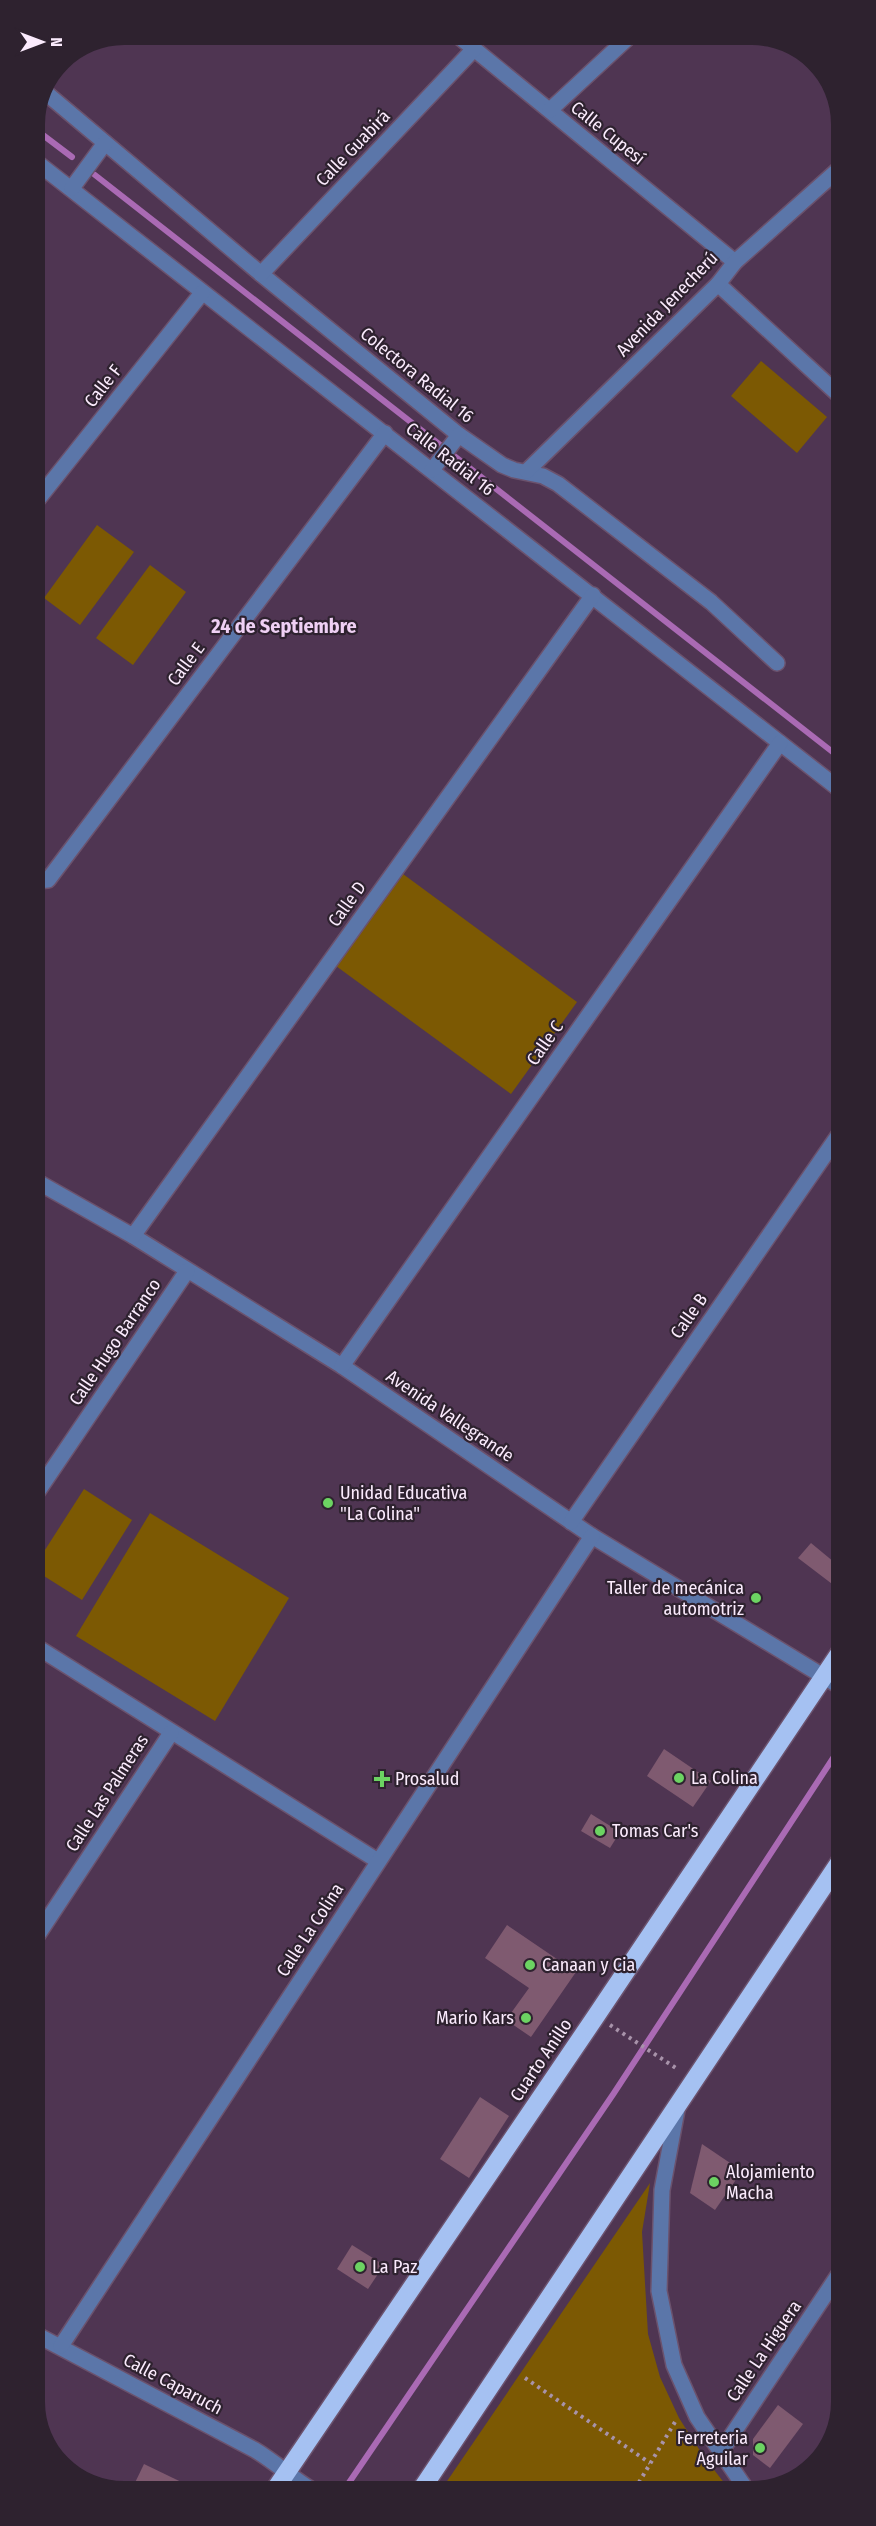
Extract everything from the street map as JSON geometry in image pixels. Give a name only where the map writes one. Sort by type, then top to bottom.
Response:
[{"type":"highway","name":"Cuarto Anillo","points":[[280,2481],[831,1666]]},
{"type":"highway","points":[[427,2481],[831,1875]]},
{"type":"street","name":"Calle Cupesí","points":[[469,45],[735,262]]},
{"type":"street","points":[[550,110],[620,45]]},
{"type":"street","name":"Calle Guabirá","points":[[261,274],[474,49]]},
{"type":"street","name":"Colectora Radial 16","points":[[50,97],[456,438],[502,465],[543,476],[558,484],[711,602],[777,663]]},
{"type":"street","points":[[72,188],[105,143]]},
{"type":"street","name":"Calle Radial 16","points":[[45,168],[780,743],[831,780]]},
{"type":"street","name":"Avenida Jenecherú","points":[[527,471],[718,284],[735,262],[831,176]]},
{"type":"street","points":[[718,284],[831,388]]},
{"type":"street","name":"Calle F","points":[[45,490],[202,293]]},
{"type":"street","name":"Calle E","points":[[45,880],[48,880],[385,433]]},
{"type":"street","points":[[432,470],[456,438]]},
{"type":"street","name":"Calle D","points":[[133,1236],[593,595]]},
{"type":"street","name":"Calle C","points":[[342,1366],[780,743]]},
{"type":"street","name":"Calle B","points":[[571,1521],[831,1146]]},
{"type":"street","name":"Avenida Vallegrande","points":[[45,1186],[133,1236],[342,1366],[592,1536],[831,1681]]},
{"type":"street","name":"Calle Hugo Barranco","points":[[45,1481],[187,1271]]},
{"type":"street","name":"Calle La Colina","points":[[61,2346],[592,1536]]},
{"type":"street","points":[[45,1653],[378,1861]]},
{"type":"street","name":"Calle Las Palmeras","points":[[45,1924],[171,1733]]},
{"type":"street","points":[[677,2106],[662,2190],[659,2291],[674,2365],[697,2417],[740,2481]]},
{"type":"street","name":"Calle La Higuera","points":[[720,2453],[831,2286]]},
{"type":"street","name":"Calle Caparuch","points":[[45,2339],[255,2450],[298,2481]]},
{"type":"path","points":[[596,2016],[662,2058]]},
{"type":"path","points":[[525,2378],[650,2463]]},
{"type":"path","points":[[640,2481],[675,2422]]},
{"type":"shaded area","points":[[761,361],[827,417],[797,453],[731,396]]},
{"type":"shaded area","points":[[97,525],[134,552],[80,625],[45,597]]},
{"type":"shaded area","points":[[150,565],[186,592],[133,665],[96,638]]},
{"type":"shaded area","points":[[403,874],[577,1002],[511,1094],[336,966]]},
{"type":"shaded area","points":[[84,1489],[132,1520],[82,1600],[45,1577],[45,1550]]},
{"type":"shaded area","points":[[150,1513],[289,1598],[215,1721],[76,1636]]},
{"type":"shaded area","points":[[650,2183],[642,2232],[648,2334],[660,2377],[679,2418],[723,2481],[447,2481]]},
{"type":"building","points":[[811,1543],[831,1560],[831,1583],[798,1558]]},
{"type":"building","name":"La Colina","points":[[664,1749],[711,1781],[693,1807],[647,1776]]},
{"type":"building","name":"Tomas Car's","points":[[591,1814],[620,1832],[610,1848],[581,1831]]},
{"type":"building","name":"Canaan y Cia","points":[[507,1925],[576,1972],[531,2037],[506,2020],[529,1988],[485,1958]]},
{"type":"building","points":[[480,2097],[509,2116],[469,2178],[440,2159]]},
{"type":"building","name":"Alojamiento Macha","points":[[702,2144],[742,2171],[715,2210],[690,2193]]},
{"type":"building","name":"La Paz","points":[[352,2245],[384,2265],[368,2289],[337,2269]]},
{"type":"building","points":[[778,2405],[803,2424],[770,2468],[753,2455],[753,2439]]},
{"type":"building","points":[[144,2464],[179,2481],[136,2481]]},
{"type":"waterway","points":[[45,137],[72,157]]},
{"type":"waterway","points":[[95,175],[831,751]]},
{"type":"waterway","points":[[350,2481],[614,2093],[831,1761]]},
{"type":"place","name":"Unidad Educativa \"La Colina\"","points":[[328,1503]]},
{"type":"place","name":"Taller de mecánica automotriz","points":[[756,1598]]},
{"type":"place","name":"La Colina","points":[[679,1778]]},
{"type":"place","name":"Prosalud","points":[[382,1779]]},
{"type":"place","name":"Tomas Car's","points":[[600,1831]]},
{"type":"place","name":"Canaan y Cia","points":[[530,1965]]},
{"type":"place","name":"Mario Kars","points":[[526,2018]]},
{"type":"place","name":"Alojamiento Macha","points":[[714,2182]]},
{"type":"place","name":"La Paz","points":[[360,2267]]},
{"type":"place","name":"Ferreteria Aguilar","points":[[760,2448]]},
{"type":"district","name":"24 de Septiembre","points":[[284,626]]}]
